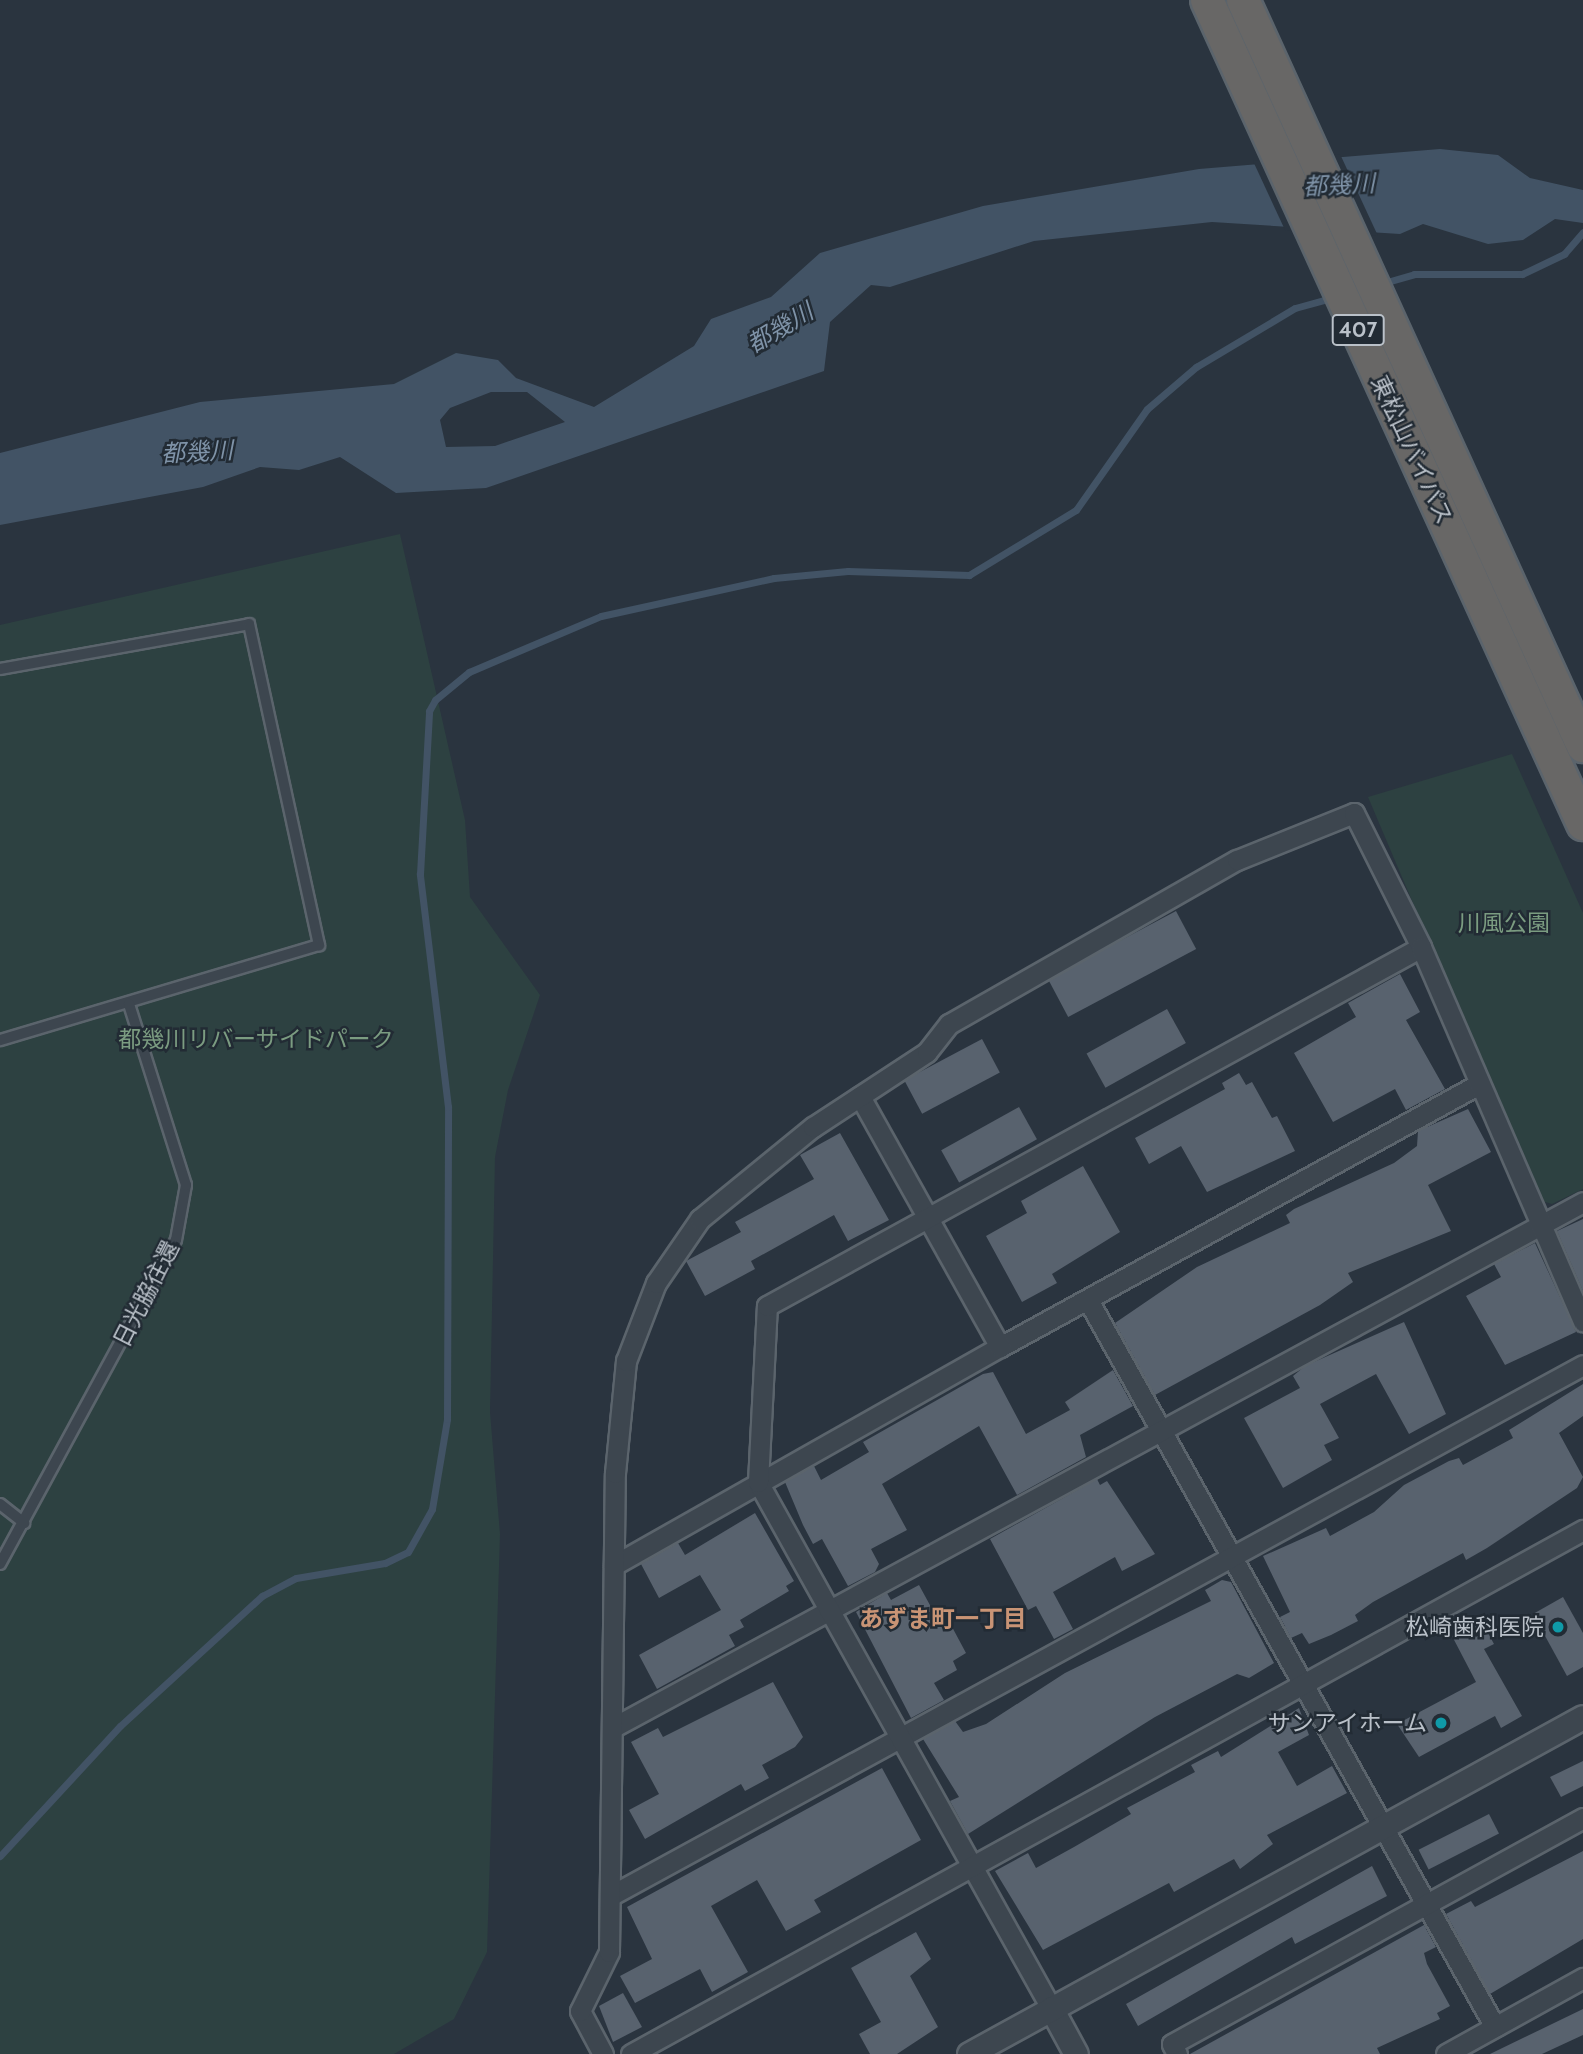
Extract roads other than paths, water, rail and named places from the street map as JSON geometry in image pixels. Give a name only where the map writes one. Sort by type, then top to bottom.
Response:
[{"type":"highway","name":"東松山バイパス","points":[[1207,0],[1583,824]]},
{"type":"highway","name":"東松山バイパス","points":[[1243,0],[1583,746]]},
{"type":"street","points":[[603,2054],[579,2011],[609,1952],[614,1565],[626,1361],[656,1283],[700,1219],[860,1096],[927,1052],[949,1024],[1200,880],[1354,813],[1421,947],[1583,1322]]},
{"type":"street","points":[[1076,2054],[758,1482],[767,1306],[1421,947]]},
{"type":"street","points":[[614,1565],[1000,1347],[1479,1084]]},
{"type":"street","points":[[860,1096],[1000,1347]]},
{"type":"street","points":[[612,1728],[829,1614],[1538,1223],[1583,1202]]},
{"type":"street","points":[[1088,1300],[1495,2027]]},
{"type":"street","points":[[610,1896],[900,1741],[1583,1365]]},
{"type":"street","points":[[631,2054],[972,1870],[1583,1530]]},
{"type":"street","points":[[969,2054],[1583,1717]]},
{"type":"street","points":[[1177,2054],[1172,2044],[1583,1818]]},
{"type":"street","points":[[1446,2054],[1583,1978]]},
{"type":"lane","points":[[0,669],[248,624],[319,945],[129,1004],[0,1040]]},
{"type":"lane","name":"日光脇往還","points":[[0,1564],[176,1240],[186,1185],[129,1004]]},
{"type":"lane","points":[[0,1504],[24,1523]]},
{"type":"water","name":"都幾川","points":[[1440,149],[1498,155],[1530,178],[1583,190],[1583,223],[1555,219],[1523,240],[1488,244],[1423,224],[1400,234],[1212,222],[1034,241],[890,287],[871,285],[830,322],[824,371],[486,488],[396,493],[340,457],[299,470],[260,467],[203,487],[0,525],[0,453],[200,402],[394,384],[456,353],[498,360],[516,378],[594,407],[694,346],[711,319],[771,297],[820,253],[983,206],[1199,169]],"holes":[[[491,392],[527,392],[565,422],[495,446],[446,447],[440,420],[450,408]]]},
{"type":"waterway","points":[[1380,284],[1414,274],[1522,274],[1564,254],[1583,232]]},
{"type":"waterway","points":[[0,1856],[120,1726],[262,1596],[296,1578],[385,1563],[408,1552],[432,1509],[447,1419],[448,1107],[420,874],[429,711],[435,700],[469,672],[601,616],[774,578],[848,571],[969,575],[1076,510],[1147,409],[1196,367],[1295,308],[1335,297]]},
{"type":"place","name":"松崎歯科医院","points":[[1558,1627]]},
{"type":"place","name":"サンアイホーム","points":[[1441,1723]]},
{"type":"district","name":"あずま町一丁目","points":[[943,1619]]},
{"type":"park label","name":"川風公園","points":[[1504,923]]},
{"type":"park label","name":"都幾川リバーサイドパーク","points":[[256,1039]]}]
